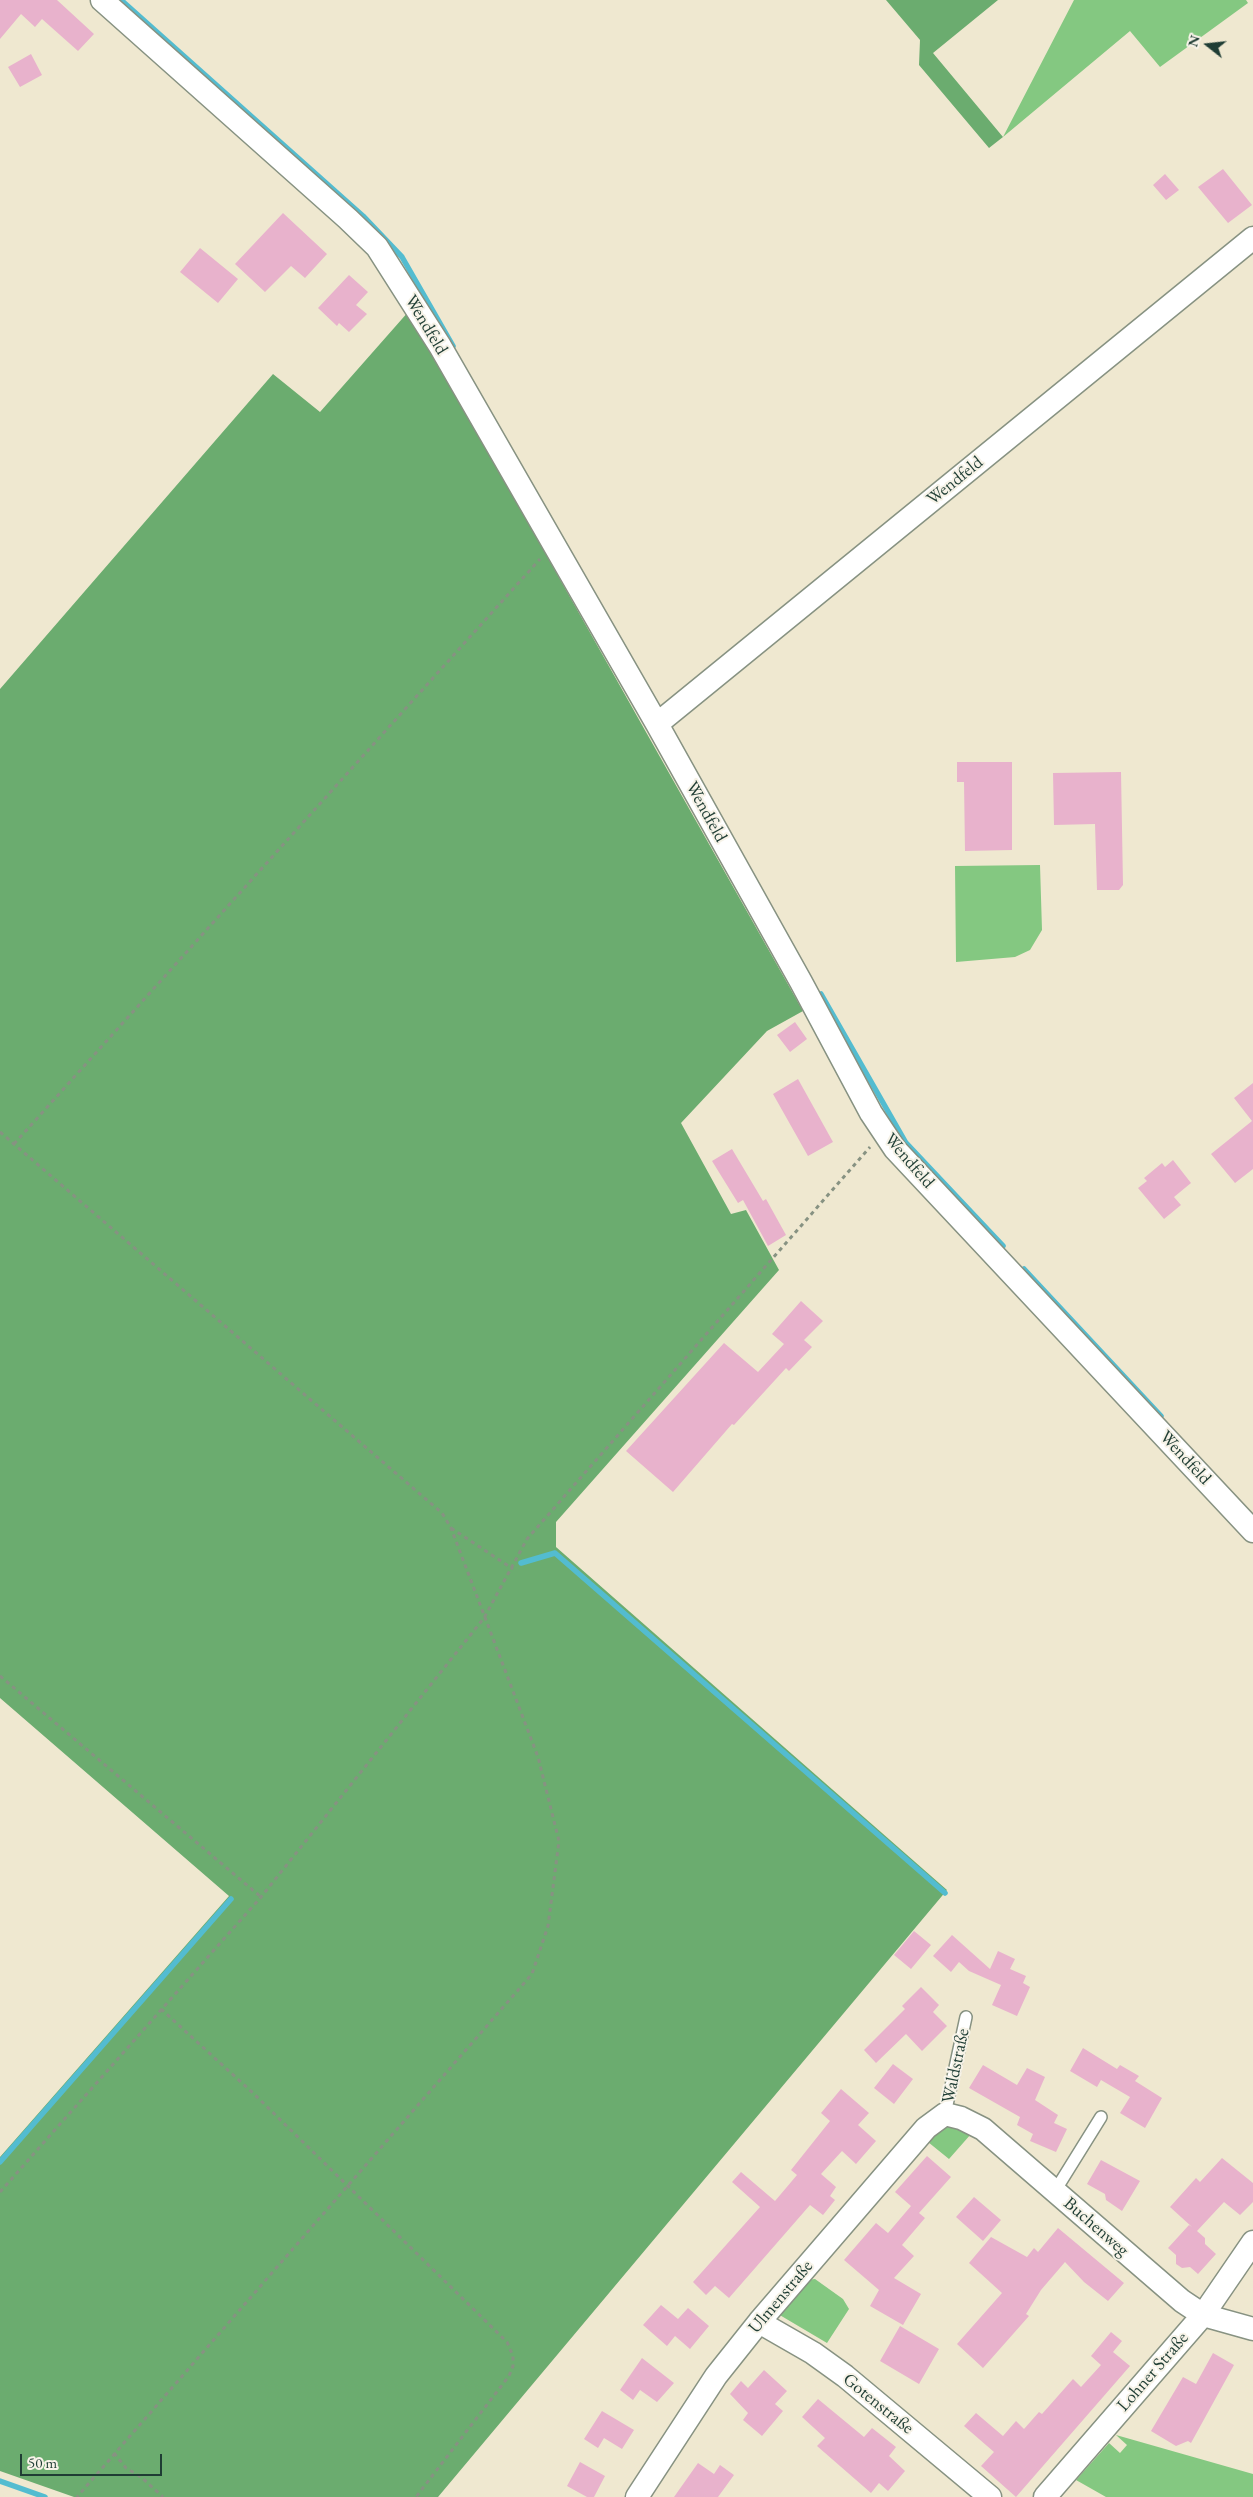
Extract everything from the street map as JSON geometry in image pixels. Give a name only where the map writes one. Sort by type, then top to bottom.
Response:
[{"type":"street","name":"Wendfeld","points":[[102,0],[377,247],[440,346],[657,724],[883,1132],[895,1149],[1253,1531]]},
{"type":"street","name":"Wendfeld","points":[[657,724],[1253,238]]},
{"type":"street","name":"Buchenweg","points":[[945,2114],[961,2118],[983,2128],[1182,2301],[1203,2315],[1253,2329]]},
{"type":"street","name":"Ulmenstraße","points":[[637,2497],[716,2376],[759,2322],[926,2128],[945,2114]]},
{"type":"street","name":"Lohner Straße","points":[[1045,2497],[1203,2315],[1253,2242]]},
{"type":"street","name":"Gotenstraße","points":[[759,2322],[812,2353],[844,2376],[990,2497]]},
{"type":"lane","name":"Waldstraße","points":[[945,2114],[966,2017]]},
{"type":"lane","points":[[1055,2191],[1100,2117]]},
{"type":"path","points":[[14,1144],[553,544]]},
{"type":"path","points":[[0,1132],[442,1512],[451,1528],[538,1756],[559,1841],[548,1926],[532,1974],[77,2497]]},
{"type":"path","points":[[0,2192],[261,1897],[484,1618],[513,1568],[527,1539],[883,1132]]},
{"type":"path","points":[[451,1528],[513,1568]]},
{"type":"path","points":[[0,1676],[261,1897]]},
{"type":"path","points":[[161,2009],[347,2185],[507,2342],[513,2356],[513,2366],[508,2376],[416,2497]]},
{"type":"path","points":[[114,2453],[126,2468],[141,2477],[162,2497]]},
{"type":"green space","points":[[886,0],[998,0],[933,53],[1003,137],[989,148],[919,65],[920,40]]},
{"type":"green space","points":[[1074,0],[1246,0],[1248,3],[1160,67],[1130,31],[1003,137]]},
{"type":"green space","points":[[409,311],[803,1011],[767,1031],[681,1123],[731,1214],[746,1210],[779,1270],[556,1522],[556,1547],[947,1890],[438,2497],[74,2497],[0,2471],[0,2157],[229,1896],[0,1698],[0,689],[273,374],[320,412]]},
{"type":"green space","points":[[1040,865],[1042,930],[1030,950],[1015,957],[956,962],[955,866]]},
{"type":"green space","points":[[948,2127],[960,2128],[971,2134],[949,2159],[928,2142],[939,2130]]},
{"type":"green space","points":[[815,2279],[843,2299],[849,2309],[827,2343],[778,2314],[807,2280]]},
{"type":"green space","points":[[1116,2435],[1253,2474],[1253,2497],[1106,2497],[1076,2480],[1109,2443],[1120,2453],[1127,2445]]},
{"type":"building","points":[[0,0],[57,0],[94,34],[78,51],[42,19],[35,27],[21,14],[0,39]]},
{"type":"building","points":[[31,54],[42,75],[20,87],[8,67]]},
{"type":"building","points":[[1223,169],[1252,205],[1228,223],[1198,187]]},
{"type":"building","points":[[1165,174],[1179,190],[1166,200],[1153,185]]},
{"type":"building","points":[[283,213],[327,254],[305,278],[291,266],[265,292],[235,264]]},
{"type":"building","points":[[200,248],[238,279],[218,303],[180,272]]},
{"type":"building","points":[[349,275],[368,292],[356,305],[367,314],[349,332],[339,323],[337,326],[318,308]]},
{"type":"building","points":[[957,762],[1012,762],[1012,850],[965,851],[964,782],[957,782]]},
{"type":"building","points":[[1121,772],[1123,885],[1119,890],[1097,890],[1095,824],[1054,825],[1053,773]]},
{"type":"building","points":[[795,1022],[807,1039],[790,1052],[777,1035]]},
{"type":"building","points":[[798,1079],[833,1142],[808,1156],[773,1094]]},
{"type":"building","points":[[1253,1083],[1253,1169],[1235,1183],[1211,1154],[1252,1121],[1234,1098]]},
{"type":"building","points":[[732,1149],[763,1201],[766,1199],[786,1235],[768,1246],[743,1200],[738,1203],[712,1161]]},
{"type":"building","points":[[1173,1160],[1191,1183],[1174,1197],[1181,1205],[1164,1219],[1138,1188],[1147,1181],[1144,1178],[1162,1163],[1165,1167]]},
{"type":"building","points":[[801,1301],[823,1321],[804,1340],[812,1347],[789,1371],[786,1368],[734,1425],[732,1424],[673,1492],[626,1451],[724,1343],[758,1372],[784,1344],[772,1334]]},
{"type":"building","points":[[914,1931],[931,1945],[911,1969],[894,1955]]},
{"type":"building","points":[[952,1935],[990,1969],[998,1951],[1015,1959],[1010,1969],[1026,1976],[1023,1983],[1030,1987],[1017,2016],[992,2005],[1001,1985],[969,1971],[959,1962],[951,1972],[933,1956]]},
{"type":"building","points":[[921,1987],[939,2005],[933,2012],[947,2026],[922,2051],[906,2034],[876,2063],[864,2050],[905,2009],[902,2006]]},
{"type":"building","points":[[1083,2048],[1117,2069],[1120,2065],[1139,2076],[1135,2081],[1162,2098],[1145,2128],[1120,2113],[1130,2097],[1101,2080],[1097,2087],[1070,2071]]},
{"type":"building","points":[[893,2064],[913,2079],[894,2104],[874,2088]]},
{"type":"building","points":[[983,2065],[1017,2085],[1027,2068],[1045,2077],[1035,2100],[1058,2115],[1054,2123],[1067,2129],[1056,2152],[1030,2141],[1033,2134],[1017,2125],[1020,2117],[969,2088]]},
{"type":"building","points":[[841,2089],[869,2113],[858,2125],[876,2141],[856,2164],[842,2151],[821,2174],[836,2187],[830,2196],[835,2200],[823,2215],[810,2205],[729,2298],[715,2286],[706,2295],[693,2282],[760,2207],[732,2182],[741,2172],[775,2201],[797,2175],[791,2170],[830,2121],[821,2113]]},
{"type":"building","points":[[927,2156],[951,2177],[919,2213],[925,2218],[902,2245],[914,2256],[894,2278],[921,2294],[903,2325],[870,2306],[879,2290],[844,2260],[876,2223],[888,2233],[911,2206],[895,2192]]},
{"type":"building","points":[[1222,2158],[1253,2183],[1253,2202],[1240,2215],[1224,2202],[1197,2231],[1205,2238],[1205,2244],[1216,2254],[1198,2274],[1190,2267],[1182,2268],[1176,2264],[1176,2255],[1168,2248],[1189,2225],[1192,2227],[1170,2207],[1196,2178],[1200,2182]]},
{"type":"building","points":[[1101,2160],[1140,2181],[1122,2211],[1106,2200],[1105,2194],[1087,2184]]},
{"type":"building","points":[[974,2197],[1001,2220],[983,2241],[956,2217]]},
{"type":"building","points":[[1058,2228],[1124,2283],[1108,2301],[1084,2282],[1065,2262],[1041,2290],[1026,2314],[1029,2316],[983,2368],[957,2344],[1002,2293],[969,2263],[991,2237],[1027,2257],[1034,2248],[1038,2252]]},
{"type":"building","points":[[661,2305],[678,2319],[688,2308],[709,2326],[690,2349],[675,2336],[667,2346],[643,2325]]},
{"type":"building","points":[[900,2326],[939,2349],[919,2384],[880,2361]]},
{"type":"building","points":[[1111,2332],[1122,2341],[1113,2352],[1130,2366],[1016,2497],[981,2466],[994,2452],[964,2426],[976,2413],[1003,2436],[1016,2421],[1024,2429],[1039,2412],[1042,2414],[1073,2379],[1081,2387],[1101,2365],[1091,2356]]},
{"type":"building","points":[[1213,2353],[1234,2365],[1191,2443],[1188,2441],[1176,2446],[1151,2431],[1183,2377],[1196,2384]]},
{"type":"building","points":[[642,2358],[674,2383],[657,2402],[640,2390],[633,2400],[620,2390]]},
{"type":"building","points":[[764,2370],[787,2391],[775,2404],[783,2411],[762,2436],[743,2420],[748,2413],[730,2394],[741,2381],[748,2388]]},
{"type":"building","points":[[818,2399],[864,2437],[872,2428],[896,2447],[889,2456],[905,2471],[888,2491],[879,2483],[871,2493],[817,2446],[825,2438],[802,2417]]},
{"type":"building","points":[[602,2411],[634,2430],[622,2449],[604,2438],[598,2448],[584,2439]]},
{"type":"building","points":[[580,2462],[605,2476],[594,2497],[587,2497],[567,2486]]},
{"type":"building","points":[[698,2463],[714,2474],[720,2465],[734,2475],[718,2497],[674,2497]]},
{"type":"waterway","points":[[121,0],[363,216],[402,257],[453,346]]},
{"type":"waterway","points":[[821,994],[906,1143],[1003,1246]]},
{"type":"waterway","points":[[1024,1269],[1161,1416]]},
{"type":"waterway","points":[[521,1563],[555,1553],[945,1893]]},
{"type":"waterway","points":[[0,2162],[231,1899]]},
{"type":"waterway","points":[[0,2481],[45,2497]]}]
